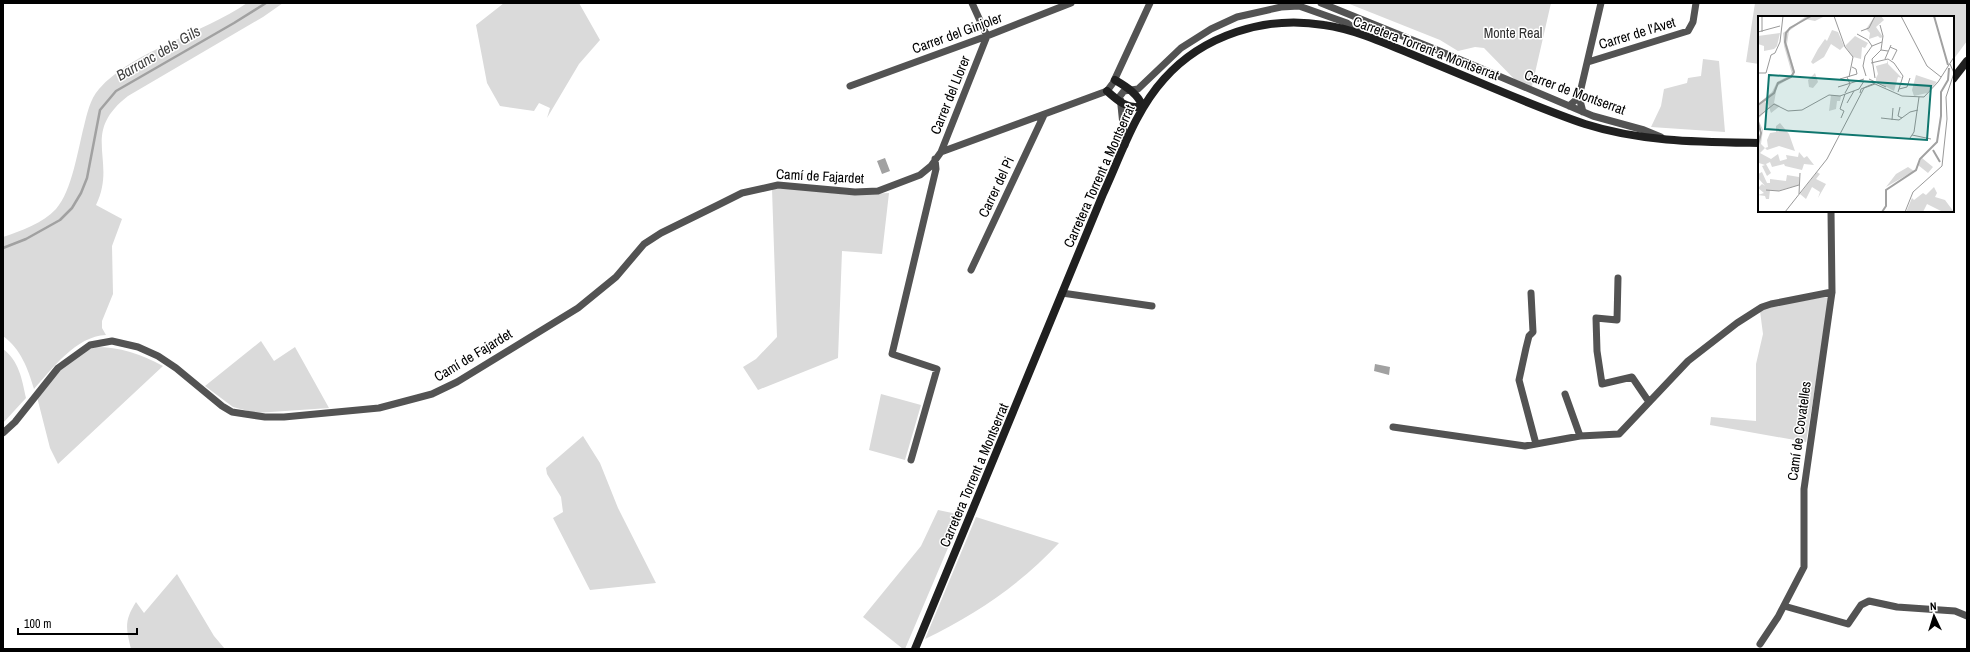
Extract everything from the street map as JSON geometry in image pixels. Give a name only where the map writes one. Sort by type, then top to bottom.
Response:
[{"type":"main road","name":"Carretera Torrent a Montserrat","points":[[915,649],[1062,292],[1125,145],[1143,108],[1164,79],[1175,68],[1208,45],[1230,34],[1255,26],[1298,22],[1324,24],[1362,35],[1585,124],[1618,132],[1666,139],[1758,143]]},
{"type":"main road","points":[[1954,79],[1967,61]]},
{"type":"main road","points":[[1107,90],[1121,102],[1135,108],[1143,108],[1139,98],[1129,89],[1114,81]]},
{"type":"street","points":[[972,3],[987,36]]},
{"type":"street","name":"Carrer del Ginjoler","points":[[850,86],[987,36],[1071,3]]},
{"type":"street","points":[[940,152],[1044,115],[1107,90],[1114,81],[1150,3]]},
{"type":"street","name":"Carrer de Montserrat","points":[[1321,3],[1442,52],[1583,112],[1644,130],[1666,139]]},
{"type":"street","points":[[1583,112],[1579,97],[1601,3]]},
{"type":"street","name":"Carrer de l'Avet","points":[[1588,62],[1688,31],[1693,22],[1696,3]]},
{"type":"street","points":[[1125,145],[1120,96],[1124,91],[1129,89],[1138,89],[1181,48],[1211,29],[1237,18],[1281,7],[1298,6],[1309,8],[1347,23],[1362,35]]},
{"type":"street","name":"Carrer del Llorer","points":[[940,152],[987,36]]},
{"type":"street","points":[[1569,106],[1579,97]]},
{"type":"street","name":"Carrer del Pi","points":[[971,270],[1044,115]]},
{"type":"street","name":"Camí de Fajardet","points":[[3,434],[15,422],[58,368],[90,345],[112,341],[126,343],[149,351],[176,368],[222,406],[232,412],[264,417],[284,417],[379,408],[432,394],[457,382],[578,308],[616,277],[644,244],[661,233],[718,204],[742,193],[778,185],[855,192],[878,191],[920,175],[931,166],[940,152]]},
{"type":"street","name":"Camí de Fajardet","points":[[911,460],[937,369],[892,354],[936,169],[936,159]]},
{"type":"street","name":"Camí de Covatelles","points":[[1760,644],[1784,606],[1804,566],[1804,489],[1832,292],[1831,212]]},
{"type":"street","points":[[1618,278],[1617,320],[1596,318],[1597,351],[1602,384],[1632,376],[1649,402]]},
{"type":"street","points":[[1062,292],[1152,306]]},
{"type":"street","points":[[1393,427],[1525,446],[1580,436],[1620,434],[1688,360],[1737,323],[1756,311],[1771,304],[1832,292]]},
{"type":"street","points":[[1531,293],[1533,332],[1529,336],[1519,380],[1536,444]]},
{"type":"street","points":[[1565,394],[1580,436]]},
{"type":"street","points":[[1784,606],[1848,624],[1860,605],[1869,601],[1896,607],[1955,611],[1967,616]]},
{"type":"green space","points":[[247,3],[283,3],[263,17],[128,96],[113,110],[105,123],[102,135],[102,189],[96,205],[122,219],[112,246],[113,294],[102,321],[102,328],[106,335],[95,337],[75,347],[57,363],[34,389],[19,353],[3,336],[3,237],[24,229],[45,218],[56,209],[62,201],[74,169],[89,107],[93,97],[99,89],[113,76],[130,64],[169,43],[230,14]]},
{"type":"green space","points":[[504,3],[579,3],[600,40],[579,64],[547,118],[550,108],[539,103],[534,111],[500,106],[487,83],[476,25]]},
{"type":"green space","name":"Monte Real","points":[[1347,3],[1551,3],[1532,86],[1524,89],[1484,48],[1475,47],[1458,51],[1440,40]]},
{"type":"green space","points":[[1755,3],[1967,3],[1967,41],[1954,59],[1954,16],[1758,16],[1758,64],[1746,62]]},
{"type":"green space","points":[[1703,59],[1719,61],[1725,132],[1651,127],[1661,106],[1664,89],[1687,83],[1688,78],[1701,76]]},
{"type":"green space","points":[[785,188],[850,195],[889,193],[882,254],[842,251],[838,358],[758,390],[743,367],[756,359],[777,337],[772,189]]},
{"type":"green space","points":[[1824,297],[1830,298],[1806,442],[1710,425],[1711,417],[1756,421],[1756,364],[1763,334],[1760,311],[1769,307]]},
{"type":"green space","points":[[261,341],[274,361],[295,347],[329,408],[256,413],[233,407],[205,386]]},
{"type":"green space","points":[[95,347],[113,348],[130,352],[163,366],[58,464],[50,448],[37,397],[69,361],[77,355]]},
{"type":"green space","points":[[3,349],[13,359],[19,371],[26,398],[3,423]]},
{"type":"green space","points":[[881,394],[921,405],[905,460],[869,450]]},
{"type":"green space","points":[[583,436],[600,463],[618,508],[656,583],[590,590],[553,518],[563,512],[561,497],[547,474],[546,468]]},
{"type":"green space","points":[[938,510],[962,515],[905,649],[903,649],[863,617],[921,546]]},
{"type":"green space","points":[[976,517],[1059,543],[1013,585],[962,620],[925,639]]},
{"type":"green space","points":[[177,574],[214,636],[225,649],[131,649],[127,625],[129,614],[136,602],[144,613]]},
{"type":"shaded area","points":[[885,158],[890,171],[882,174],[877,161]]},
{"type":"shaded area","points":[[1375,364],[1390,367],[1389,375],[1374,371]]},
{"type":"waterway","name":"Barranc dels Gils","points":[[3,248],[26,239],[60,220],[72,208],[81,193],[87,178],[100,110],[116,91],[266,3]]}]
